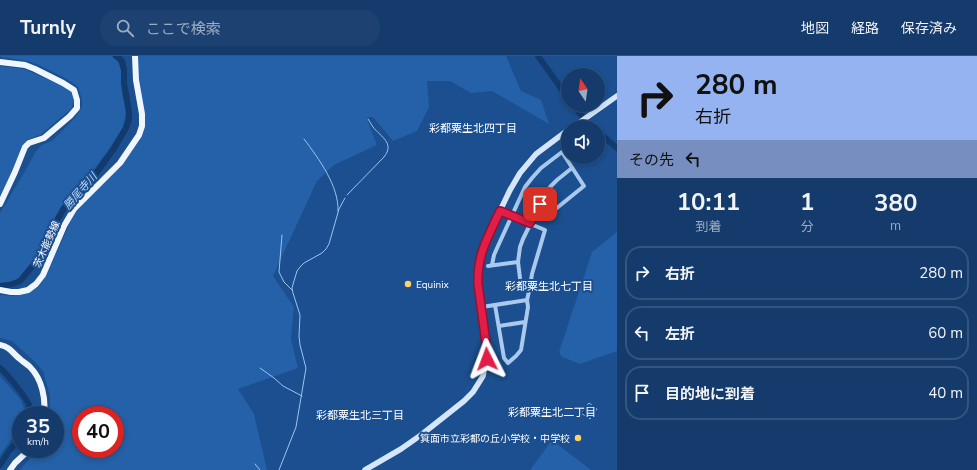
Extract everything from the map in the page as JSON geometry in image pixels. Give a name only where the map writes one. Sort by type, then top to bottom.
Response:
[{"type":"main road","name":"茨木能勢線","points":[[0,290],[19,292],[28,290],[36,284],[43,275],[64,226],[74,209],[120,163],[139,135],[142,126],[142,114],[136,80],[135,56]]},
{"type":"main road","points":[[0,62],[25,65],[35,69],[74,90],[77,100],[77,108],[70,116],[44,138],[29,143],[25,147],[0,204]]},
{"type":"main road","points":[[0,345],[7,346],[30,367],[39,380],[42,389],[44,406]]},
{"type":"main road","points":[[10,470],[20,458]]},
{"type":"street","points":[[583,120],[617,96]]},
{"type":"street","points":[[365,470],[411,442],[464,401],[473,392],[483,376],[487,359],[478,274],[479,262],[484,245],[510,190],[526,165],[536,154],[561,135]]},
{"type":"street","points":[[518,262],[490,266],[525,187],[541,168],[562,152],[584,186],[547,216],[536,211]]},
{"type":"street","points":[[530,288],[521,286],[518,262],[520,247],[544,196],[550,187],[572,168]]},
{"type":"street","points":[[495,305],[504,358],[508,363],[521,350],[528,307],[527,300],[532,274],[545,230],[500,211]]},
{"type":"street","points":[[482,307],[527,300]]},
{"type":"street","points":[[499,326],[525,322]]},
{"type":"shaded area","points":[[0,56],[111,56],[117,59],[121,70],[122,94],[126,111],[123,127],[86,183],[61,207],[39,252],[20,279],[0,283],[0,213],[36,151],[42,145],[52,141],[74,119],[82,107],[82,99],[78,87],[67,79],[37,64]]},
{"type":"shaded area","points":[[138,56],[506,56],[521,91],[541,100],[549,124],[492,91],[471,93],[450,81],[427,81],[429,107],[417,131],[393,141],[373,117],[366,117],[377,145],[334,165],[317,181],[273,276],[294,307],[291,339],[298,368],[238,389],[254,414],[267,470],[20,470],[30,458],[64,458],[64,406],[50,406],[50,396],[43,371],[12,341],[0,338],[0,296],[12,296],[30,292],[38,287],[46,276],[76,210],[140,136]]},
{"type":"shaded area","points":[[0,66],[24,69],[63,86],[71,92],[74,101],[71,109],[40,135],[27,140],[22,146],[12,173],[0,196]]},
{"type":"shaded area","points":[[617,232],[617,351],[580,364],[562,357],[559,352],[592,252]]},
{"type":"shaded area","points":[[0,376],[21,400],[23,406],[12,406],[12,438],[0,456]]},
{"type":"shaded area","points":[[589,403],[597,409],[590,419],[581,413]]},
{"type":"shaded area","points":[[552,440],[591,470],[530,470]]},
{"type":"waterway","name":"勝尾寺川","points":[[0,286],[18,282],[34,264],[42,252],[64,208],[89,183],[113,150],[126,128],[129,119],[129,112],[124,83],[124,70],[122,61],[116,56]]},
{"type":"waterway","points":[[538,56],[561,88]]},
{"type":"waterway","points":[[579,112],[585,120]]},
{"type":"waterway","points":[[347,195],[384,157],[387,152],[388,148],[386,140],[373,127],[368,119]]},
{"type":"waterway","points":[[605,138],[617,148]]},
{"type":"waterway","points":[[304,139],[322,164],[332,183],[338,211]]},
{"type":"waterway","points":[[279,470],[296,427],[306,368],[300,345],[300,315],[292,288],[297,271],[300,267],[304,263],[322,253],[329,244],[339,209],[345,198]]},
{"type":"waterway","points":[[282,235],[279,272],[284,282],[292,290]]},
{"type":"waterway","name":"勝尾寺川","points":[[0,368],[16,386],[30,406]]},
{"type":"waterway","points":[[260,368],[283,386],[302,396]]},
{"type":"waterway","name":"勝尾寺川","points":[[0,465],[12,448]]},
{"type":"waterway","points":[[255,464],[260,470]]},
{"type":"place","name":"Equinix","points":[[408,284]]},
{"type":"place","name":"箕面市立彩都の丘小学校・中学校","points":[[578,438]]},
{"type":"district","name":"彩都粟生北四丁目","points":[[473,128]]},
{"type":"district","name":"彩都粟生北七丁目","points":[[549,286]]},
{"type":"district","name":"彩都粟生北二丁目","points":[[552,412]]},
{"type":"district","name":"彩都粟生北三丁目","points":[[360,415]]},
{"type":"route","points":[[487,359],[478,284],[479,262],[484,245],[500,211],[530,223],[540,204]]}]
